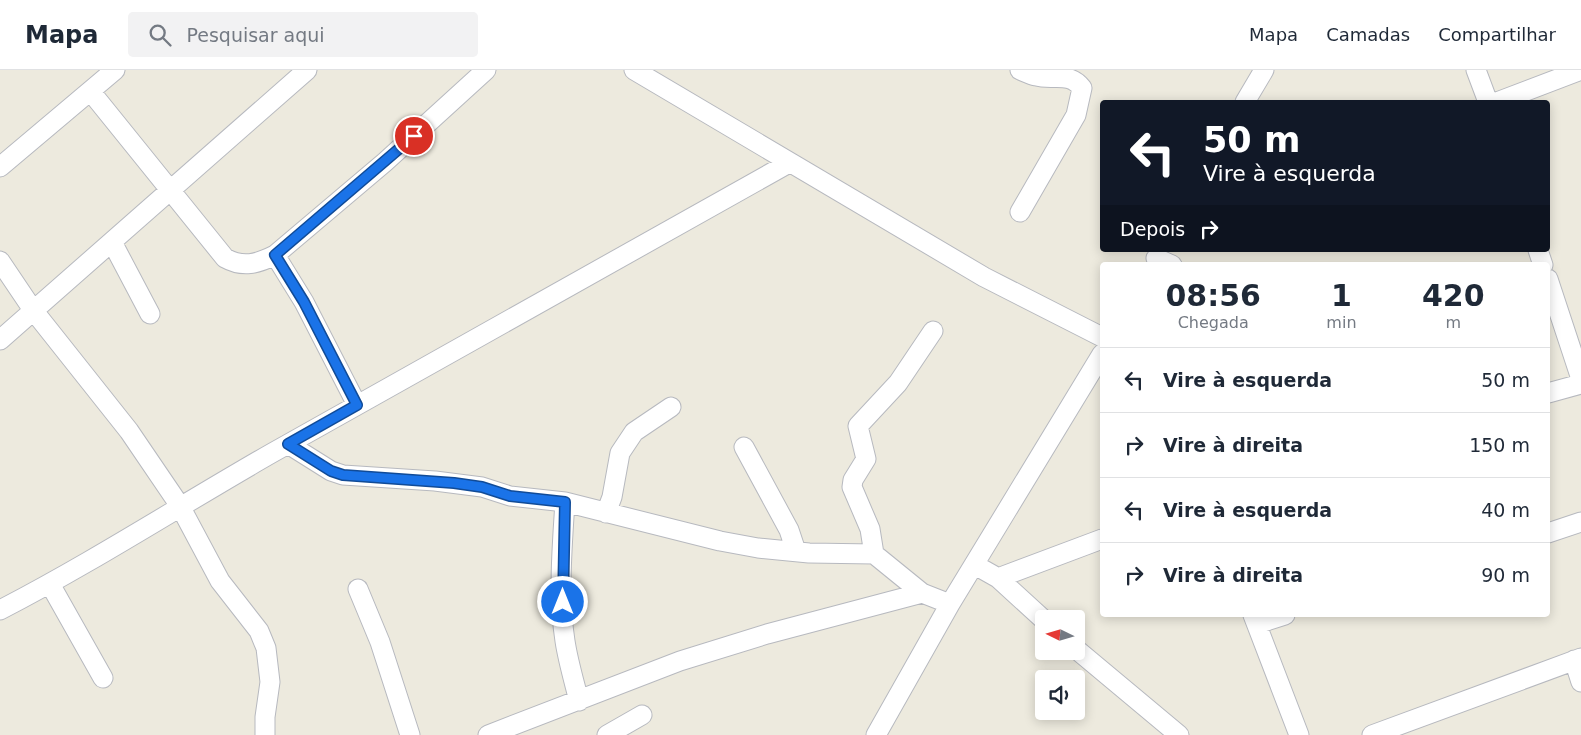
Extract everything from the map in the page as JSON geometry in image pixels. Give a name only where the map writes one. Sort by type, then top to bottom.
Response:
[{"type":"street","points":[[0,167],[115,70]]},
{"type":"street","points":[[0,340],[307,70]]},
{"type":"street","points":[[91,92],[225,258],[235,264],[245,265],[259,263],[275,255],[385,162],[486,70]]},
{"type":"street","points":[[634,70],[789,163],[984,276],[1100,336]]},
{"type":"street","points":[[1020,70],[1037,77],[1069,78],[1077,82],[1082,88],[1076,115],[1020,212]]},
{"type":"street","points":[[1246,100],[1264,70]]},
{"type":"street","points":[[1476,70],[1487,100]]},
{"type":"street","points":[[1502,100],[1581,70]]},
{"type":"street","points":[[0,610],[50,584],[288,444],[789,163]]},
{"type":"street","points":[[112,242],[150,314]]},
{"type":"street","points":[[275,255],[304,302],[357,405]]},
{"type":"street","points":[[0,261],[34,310],[101,394],[180,506],[220,581],[259,631],[266,648],[270,682],[265,717],[265,735]]},
{"type":"street","points":[[1550,285],[1581,379]]},
{"type":"street","points":[[874,554],[870,530],[852,487],[866,459],[858,426],[898,383],[933,331]]},
{"type":"street","points":[[876,735],[950,604],[1100,357]]},
{"type":"street","points":[[1550,392],[1581,384]]},
{"type":"street","points":[[606,513],[612,497],[620,453],[634,432],[671,407]]},
{"type":"street","points":[[288,444],[331,471],[343,475],[454,483],[482,487],[510,496],[565,502],[720,541],[796,551],[874,554],[922,593],[950,604]]},
{"type":"street","points":[[744,446],[790,530],[796,551]]},
{"type":"street","points":[[565,502],[562,563],[565,641],[579,701]]},
{"type":"street","points":[[1550,532],[1581,522]]},
{"type":"street","points":[[998,578],[1100,540]]},
{"type":"street","points":[[975,565],[998,578],[1035,612]]},
{"type":"street","points":[[50,584],[103,678]]},
{"type":"street","points":[[358,589],[380,642],[410,735]]},
{"type":"street","points":[[488,735],[680,661],[767,634],[922,593]]},
{"type":"street","points":[[1270,617],[1255,619],[1299,735]]},
{"type":"street","points":[[1085,657],[1179,735]]},
{"type":"street","points":[[1372,735],[1578,659],[1581,682]]},
{"type":"street","points":[[607,735],[642,715]]},
{"type":"route","points":[[414,136],[275,255],[304,302],[357,405],[288,444],[321,466],[343,475],[454,483],[482,487],[510,496],[565,502],[562,544],[563,602]]}]
